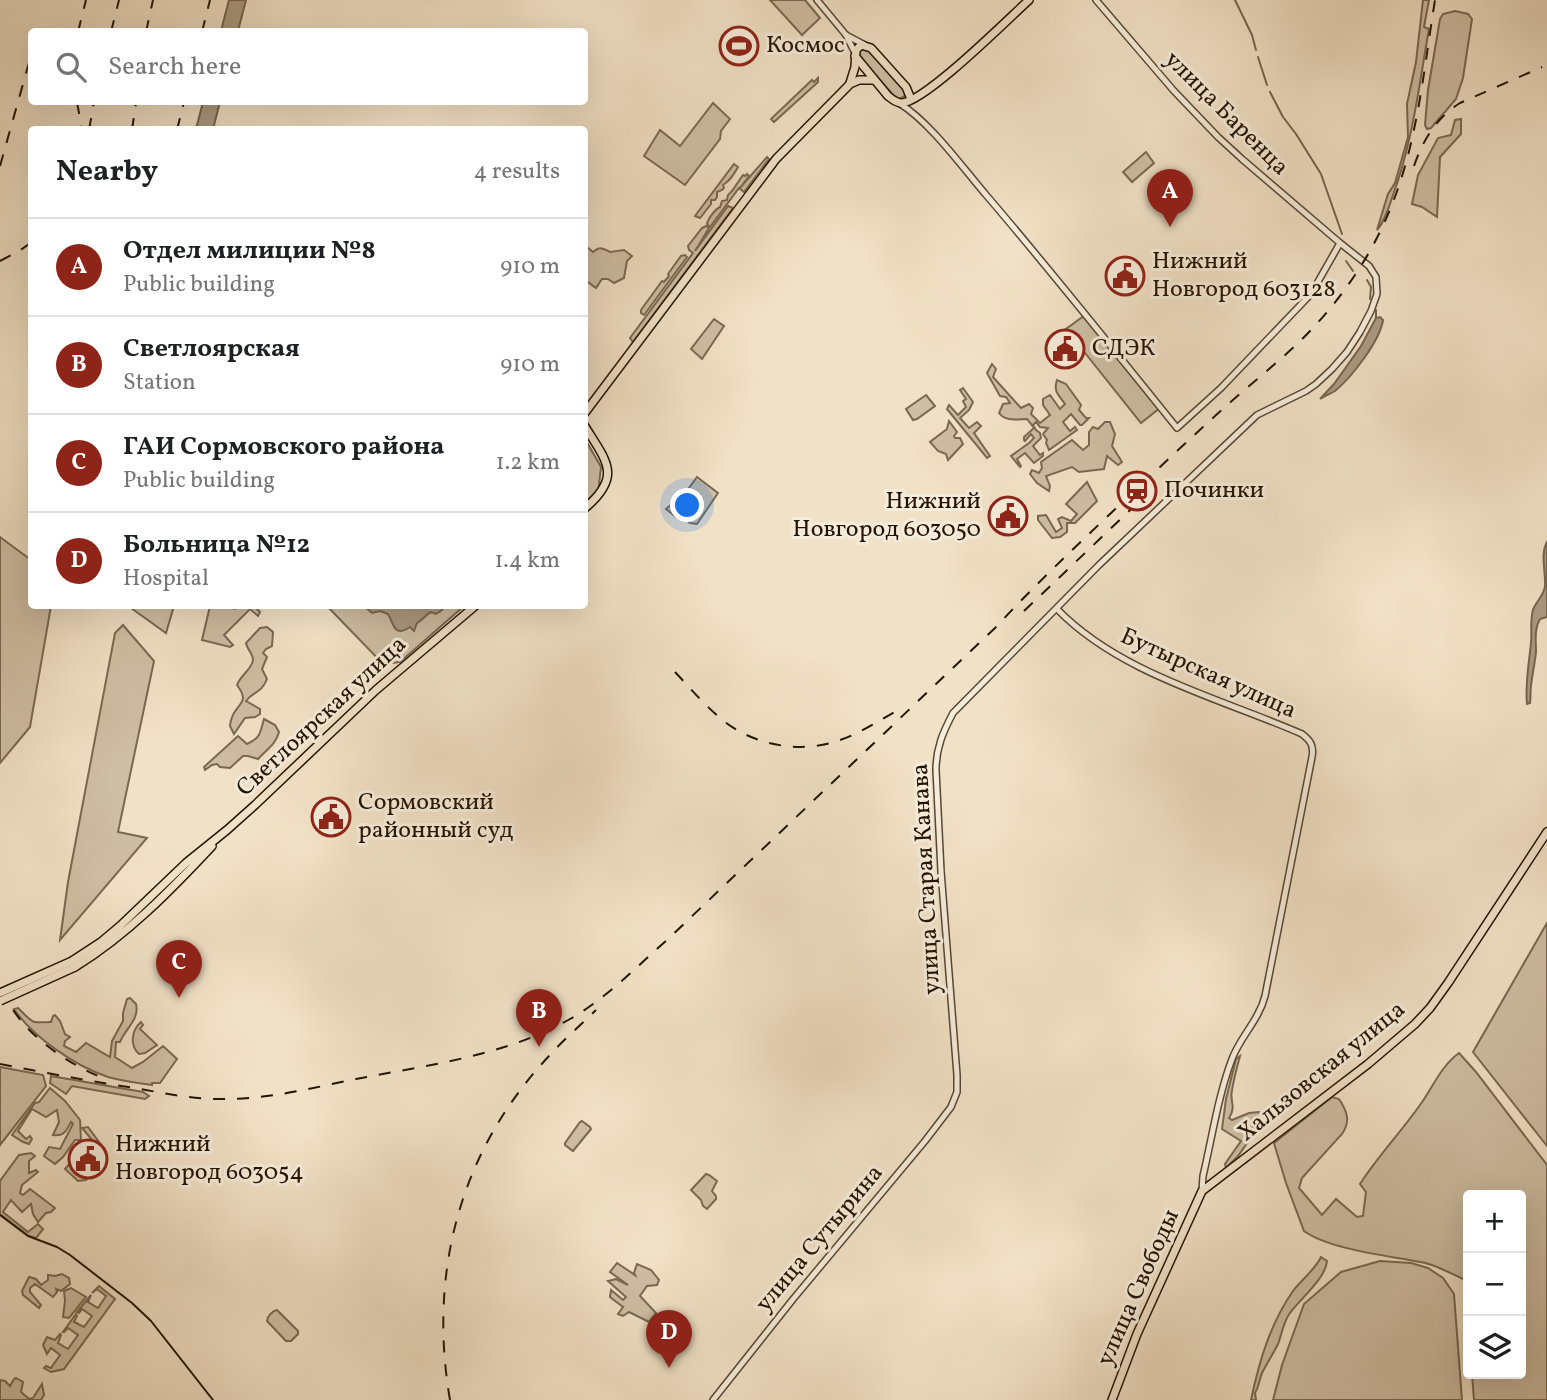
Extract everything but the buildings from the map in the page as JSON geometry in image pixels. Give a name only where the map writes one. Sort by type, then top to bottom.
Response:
[{"type":"main road","points":[[855,55],[888,96],[899,103],[934,86],[1029,0]]},
{"type":"main road","points":[[850,84],[858,47],[865,45],[871,48],[906,87],[911,99]]},
{"type":"main road","points":[[588,409],[779,157],[850,84],[859,80],[874,80]]},
{"type":"main road","points":[[906,87],[924,92]]},
{"type":"main road","points":[[588,432],[607,464],[609,474],[605,487],[588,506]]},
{"type":"main road","name":"Светлоярская улица","points":[[73,964],[93,956],[120,936],[189,865],[376,690],[471,609]]},
{"type":"main road","name":"Хальзовская улица","points":[[1202,1191],[1415,1024],[1448,983],[1547,832]]},
{"type":"main road","points":[[0,993],[73,964]]},
{"type":"main road","points":[[0,1001],[73,964]]},
{"type":"main road","name":"улица Свободы","points":[[1112,1400],[1137,1334],[1202,1191]]},
{"type":"street","points":[[817,0],[846,35],[855,55]]},
{"type":"street","name":"улица Баренца","points":[[1057,609],[1099,565],[1259,414],[1316,384],[1347,352],[1371,311],[1378,285],[1369,266],[1242,159],[1199,118],[1096,0]]},
{"type":"street","points":[[846,35],[865,45]]},
{"type":"street","points":[[911,99],[920,117],[1020,234],[1177,428],[1221,388],[1297,309],[1314,289],[1340,243]]},
{"type":"street","points":[[899,103],[920,117]]},
{"type":"street","name":"улица Старая Канава","points":[[954,1101],[957,1075],[941,871],[936,757],[941,737],[953,713],[1057,609]]},
{"type":"street","name":"Бутырская улица","points":[[1057,609],[1095,642],[1129,662],[1302,734],[1312,744],[1312,757],[1265,996],[1232,1058],[1203,1176],[1202,1191]]},
{"type":"street","name":"улица Сутырина","points":[[713,1400],[925,1141],[954,1101]]},
{"type":"shaded area","points":[[229,0],[246,0],[239,28],[222,28]]},
{"type":"shaded area","points":[[770,0],[805,0],[820,18],[802,35]]},
{"type":"shaded area","points":[[1423,0],[1429,0],[1424,27],[1429,29],[1415,113],[1400,175],[1386,214],[1377,230],[1388,194],[1395,183],[1408,137],[1407,104],[1416,62]]},
{"type":"shaded area","points":[[1455,11],[1468,14],[1472,19],[1463,78],[1456,99],[1431,128],[1427,129],[1425,125],[1428,90],[1440,19],[1443,14]]},
{"type":"shaded area","name":"Космос","points":[[734,30],[754,50],[748,60],[743,61],[723,41],[730,31]]},
{"type":"shaded area","points":[[867,48],[904,88],[906,95],[899,99],[895,97],[860,58],[858,52]]},
{"type":"shaded area","points":[[818,78],[818,82],[774,122],[771,119],[812,80],[814,82]]},
{"type":"shaded area","points":[[713,103],[730,119],[721,131],[720,139],[685,185],[644,156],[660,130],[680,146]]},
{"type":"shaded area","points":[[202,105],[219,105],[214,126],[197,126]]},
{"type":"shaded area","points":[[1461,119],[1461,134],[1440,157],[1437,217],[1412,204],[1418,175],[1438,138],[1451,135],[1455,120]]},
{"type":"shaded area","points":[[1146,152],[1154,163],[1132,182],[1123,172]]},
{"type":"shaded area","points":[[767,157],[769,159],[744,192],[739,188],[710,227],[707,224],[710,217],[722,201],[727,200],[743,175],[749,176],[740,188]]},
{"type":"shaded area","points":[[734,164],[738,167],[723,185],[724,188],[717,192],[715,200],[711,200],[700,218],[695,216]]},
{"type":"shaded area","points":[[728,206],[733,208],[633,342],[630,338],[693,253],[688,246],[702,228],[709,228],[695,251]]},
{"type":"shaded area","points":[[588,248],[593,252],[599,248],[610,252],[624,250],[632,256],[627,261],[624,278],[614,283],[602,279],[596,288],[588,282]]},
{"type":"shaded area","points":[[681,256],[687,257],[644,315],[641,313],[662,281],[669,276]]},
{"type":"shaded area","points":[[1085,315],[1161,407],[1141,423],[1066,329]]},
{"type":"shaded area","points":[[1376,318],[1383,320],[1381,329],[1364,358],[1342,385],[1320,399],[1361,346]]},
{"type":"shaded area","points":[[714,319],[724,326],[702,359],[691,349]]},
{"type":"shaded area","points":[[992,364],[996,369],[993,377],[1021,408],[1029,404],[1033,408],[1031,414],[1040,423],[1050,415],[1043,405],[1043,399],[1050,395],[1060,409],[1065,404],[1056,390],[1057,380],[1066,384],[1081,405],[1079,410],[1089,418],[1080,425],[1071,414],[1063,422],[1070,431],[1075,427],[1077,430],[1049,450],[1043,434],[1048,428],[1040,427],[1036,422],[1033,425],[1041,438],[1033,446],[1040,455],[1043,453],[1043,456],[1034,463],[1025,453],[1017,459],[1020,467],[1011,456],[1034,438],[1031,434],[1024,440],[1034,428],[1027,419],[1008,419],[999,413],[1003,404],[1010,403],[1006,397],[1000,396],[987,373]]},
{"type":"shaded area","points":[[963,388],[973,402],[960,418],[969,428],[977,422],[981,426],[974,433],[990,456],[987,458],[947,409],[949,405],[958,415],[966,407],[963,401],[966,399],[960,390]]},
{"type":"shaded area","points":[[926,395],[935,406],[913,420],[906,409]]},
{"type":"shaded area","points":[[949,421],[957,432],[955,438],[960,438],[963,444],[948,460],[946,454],[938,451],[930,442],[947,429]]},
{"type":"shaded area","points":[[1105,422],[1110,422],[1115,434],[1112,446],[1122,462],[1118,465],[1107,456],[1104,469],[1079,472],[1072,467],[1046,476],[1049,491],[1037,483],[1030,474],[1032,470],[1039,473],[1041,462],[1072,440],[1083,450],[1089,445],[1089,432],[1093,427],[1098,429]]},
{"type":"shaded area","points":[[588,444],[601,467],[598,493],[588,502]]},
{"type":"shaded area","points":[[697,477],[718,493],[697,524],[690,523],[680,515],[676,517],[666,509],[686,492]]},
{"type":"shaded area","points":[[1087,482],[1097,501],[1075,523],[1067,523],[1067,532],[1052,538],[1038,520],[1038,516],[1046,515],[1056,532],[1062,528],[1058,519],[1062,517],[1071,521],[1077,514],[1066,504]]},
{"type":"shaded area","points":[[0,537],[28,558],[28,609],[50,609],[30,727],[0,763]]},
{"type":"shaded area","points":[[1547,542],[1547,617],[1540,619],[1537,627],[1530,703],[1527,704],[1532,618],[1534,607],[1544,590]]},
{"type":"shaded area","points":[[132,609],[173,609],[166,633]]},
{"type":"shaded area","points":[[209,609],[250,609],[224,635],[233,645],[230,647],[202,640]]},
{"type":"shaded area","points":[[250,609],[257,609],[260,612],[258,616]]},
{"type":"shaded area","points":[[330,609],[461,609],[400,662],[383,664]]},
{"type":"shaded area","points":[[367,609],[443,609],[436,614],[431,612],[427,615],[417,623],[414,631],[410,627],[398,630],[388,614],[380,611],[372,613]]},
{"type":"shaded area","points":[[123,625],[154,661],[118,832],[147,838],[60,940],[68,882],[115,633]]},
{"type":"shaded area","points":[[267,627],[273,632],[272,646],[263,653],[267,657],[262,669],[267,679],[246,701],[260,709],[260,714],[245,718],[234,734],[231,721],[243,697],[237,685],[253,660],[246,643],[260,628]]},
{"type":"shaded area","points":[[264,719],[275,725],[279,732],[258,759],[243,756],[230,768],[217,764],[205,770],[204,767],[238,736],[247,744],[255,739]]},
{"type":"shaded area","points":[[1547,923],[1547,1146],[1473,1052]]},
{"type":"shaded area","points":[[130,998],[136,1004],[136,1014],[120,1042],[116,1042],[115,1057],[132,1068],[163,1046],[177,1059],[160,1083],[152,1085],[119,1080],[82,1066],[43,1040],[14,1009],[18,1008],[35,1022],[51,1022],[55,1015],[65,1034],[70,1037],[64,1046],[76,1052],[86,1043],[110,1057],[112,1041],[123,1021],[127,999]]},
{"type":"shaded area","points":[[141,1022],[143,1025],[140,1029],[157,1045],[139,1054],[133,1038],[135,1029]]},
{"type":"shaded area","points":[[1459,1053],[1476,1072],[1547,1165],[1547,1400],[1474,1400],[1472,1379],[1526,1379],[1526,1190],[1463,1190],[1463,1279],[1430,1264],[1345,1248],[1315,1238],[1304,1231],[1274,1143],[1332,1097],[1339,1099],[1347,1116],[1345,1129],[1302,1178],[1299,1188],[1322,1215],[1336,1199],[1357,1217],[1363,1216],[1366,1192],[1360,1184]]},
{"type":"shaded area","points":[[1240,1056],[1231,1094],[1232,1110],[1229,1118],[1232,1120],[1259,1112],[1262,1117],[1247,1134],[1250,1139],[1238,1156],[1226,1168],[1225,1164],[1241,1141],[1222,1129],[1226,1099],[1236,1059]]},
{"type":"shaded area","points":[[0,1067],[43,1075],[46,1086],[0,1145]]},
{"type":"shaded area","points":[[51,1076],[143,1092],[149,1096],[145,1099],[72,1086],[66,1094],[50,1083]]},
{"type":"shaded area","points":[[50,1088],[80,1120],[81,1140],[75,1140],[55,1164],[44,1156],[49,1147],[60,1149],[73,1124],[71,1122],[62,1134],[53,1135],[59,1122],[57,1110],[46,1117],[32,1109],[18,1131],[26,1139],[30,1136],[32,1139],[29,1144],[12,1135],[35,1103],[39,1102]]},
{"type":"shaded area","points":[[582,1121],[591,1129],[573,1151],[565,1143]]},
{"type":"shaded area","points":[[88,1127],[102,1146],[105,1156],[86,1180],[78,1181],[65,1169],[71,1162],[78,1160],[74,1171],[82,1176],[95,1157],[89,1148],[93,1141],[82,1128]]},
{"type":"shaded area","points":[[31,1153],[35,1156],[29,1161],[29,1173],[36,1170],[38,1172],[22,1185],[20,1193],[23,1195],[30,1189],[55,1208],[38,1222],[31,1204],[22,1212],[11,1200],[3,1212],[28,1232],[38,1224],[43,1229],[36,1238],[29,1236],[0,1214],[0,1181],[19,1155]]},
{"type":"shaded area","points":[[706,1174],[717,1181],[712,1191],[716,1199],[707,1209],[691,1190]]},
{"type":"shaded area","points":[[1321,1257],[1327,1261],[1326,1268],[1294,1307],[1284,1324],[1278,1344],[1261,1376],[1255,1393],[1256,1400],[1251,1400],[1262,1358],[1278,1317],[1293,1291]]},
{"type":"shaded area","points":[[1380,1261],[1411,1263],[1428,1268],[1443,1278],[1454,1294],[1462,1400],[1273,1400],[1282,1365],[1304,1304],[1341,1272]]},
{"type":"shaded area","points":[[617,1263],[635,1275],[637,1264],[651,1270],[659,1280],[657,1285],[647,1286],[640,1296],[656,1313],[649,1322],[629,1312],[623,1316],[618,1314],[623,1307],[610,1297],[611,1290],[623,1300],[626,1297],[608,1281],[616,1279],[628,1285],[610,1272]]},
{"type":"shaded area","points":[[62,1274],[69,1278],[70,1284],[61,1291],[56,1289],[53,1297],[35,1284],[30,1288],[30,1292],[41,1305],[39,1308],[23,1295],[22,1291],[29,1277],[36,1279],[41,1285],[48,1280],[48,1275]]},
{"type":"shaded area","points":[[99,1286],[115,1299],[64,1369],[51,1372],[44,1368],[51,1368],[60,1355],[51,1348],[47,1354],[43,1345],[47,1337],[55,1340],[60,1334],[58,1343],[68,1349],[78,1335],[68,1328],[63,1332],[76,1314],[74,1322],[84,1327],[92,1316],[82,1309],[77,1312],[91,1295],[88,1302],[98,1308],[106,1296],[97,1289],[92,1293]]},
{"type":"shaded area","points":[[71,1288],[86,1297],[69,1318],[63,1317],[64,1291]]},
{"type":"shaded area","points":[[277,1310],[298,1331],[291,1341],[286,1341],[267,1321],[270,1314]]},
{"type":"shaded area","points":[[16,1378],[23,1382],[21,1392],[29,1399],[33,1398],[42,1384],[44,1395],[41,1400],[0,1400],[0,1380],[10,1386]]},
{"type":"waterway","points":[[1235,0],[1252,35],[1256,50]]},
{"type":"waterway","points":[[1258,57],[1267,85]]},
{"type":"waterway","points":[[1270,92],[1283,117],[1321,174],[1342,234]]},
{"type":"waterway","points":[[1346,261],[1353,271]]},
{"type":"waterway","points":[[1367,280],[1371,287],[1370,299]]},
{"type":"waterway","points":[[1376,310],[1376,318]]},
{"type":"tram line","points":[[0,1215],[28,1236],[70,1255],[132,1303],[151,1321],[213,1400]]},
{"type":"railway","points":[[79,28],[86,0]]},
{"type":"railway","points":[[112,28],[119,0]]},
{"type":"railway","points":[[147,28],[153,0]]},
{"type":"railway","points":[[203,28],[210,0]]},
{"type":"railway","points":[[0,1064],[180,1096],[254,1098],[438,1064],[493,1051],[545,1032],[596,1002],[668,939],[997,626],[1095,528],[1295,346],[1325,314],[1352,280],[1375,242],[1402,178],[1419,102],[1435,0]]},
{"type":"railway","points":[[0,166],[28,66]]},
{"type":"railway","points":[[1414,166],[1431,130],[1452,109],[1542,67]]},
{"type":"railway","points":[[78,105],[81,126]]},
{"type":"railway","points":[[90,126],[93,105]]},
{"type":"railway","points":[[133,126],[136,105]]},
{"type":"railway","points":[[178,126],[183,105]]},
{"type":"railway","points":[[0,261],[28,245]]},
{"type":"railway","points":[[1024,611],[1146,495]]},
{"type":"railway","points":[[675,672],[725,722],[750,736],[777,745],[806,747],[834,742],[902,708]]},
{"type":"railway","points":[[0,990],[22,1022],[47,1046],[98,1076]]},
{"type":"railway","points":[[450,1400],[444,1352],[448,1260],[458,1215],[473,1172],[493,1131],[519,1092],[555,1049],[596,1010]]},
{"type":"place","name":"Космос","points":[[739,46]]},
{"type":"place","name":"Отдел милиции №8","points":[[1170,227]]},
{"type":"place","name":"Нижний Новгород 603128","points":[[1125,276]]},
{"type":"place","name":"СДЭК","points":[[1065,349]]},
{"type":"place","name":"Починки","points":[[1137,491]]},
{"type":"place","name":"Нижний Новгород 603050","points":[[1008,516]]},
{"type":"place","name":"Сормовский районный суд","points":[[331,817]]},
{"type":"place","name":"ГАИ Сормовского района","points":[[179,998]]},
{"type":"place","name":"Светлоярская","points":[[539,1047]]},
{"type":"place","name":"Нижний Новгород 603054","points":[[88,1159]]},
{"type":"place","name":"Больница №12","points":[[669,1368]]}]
